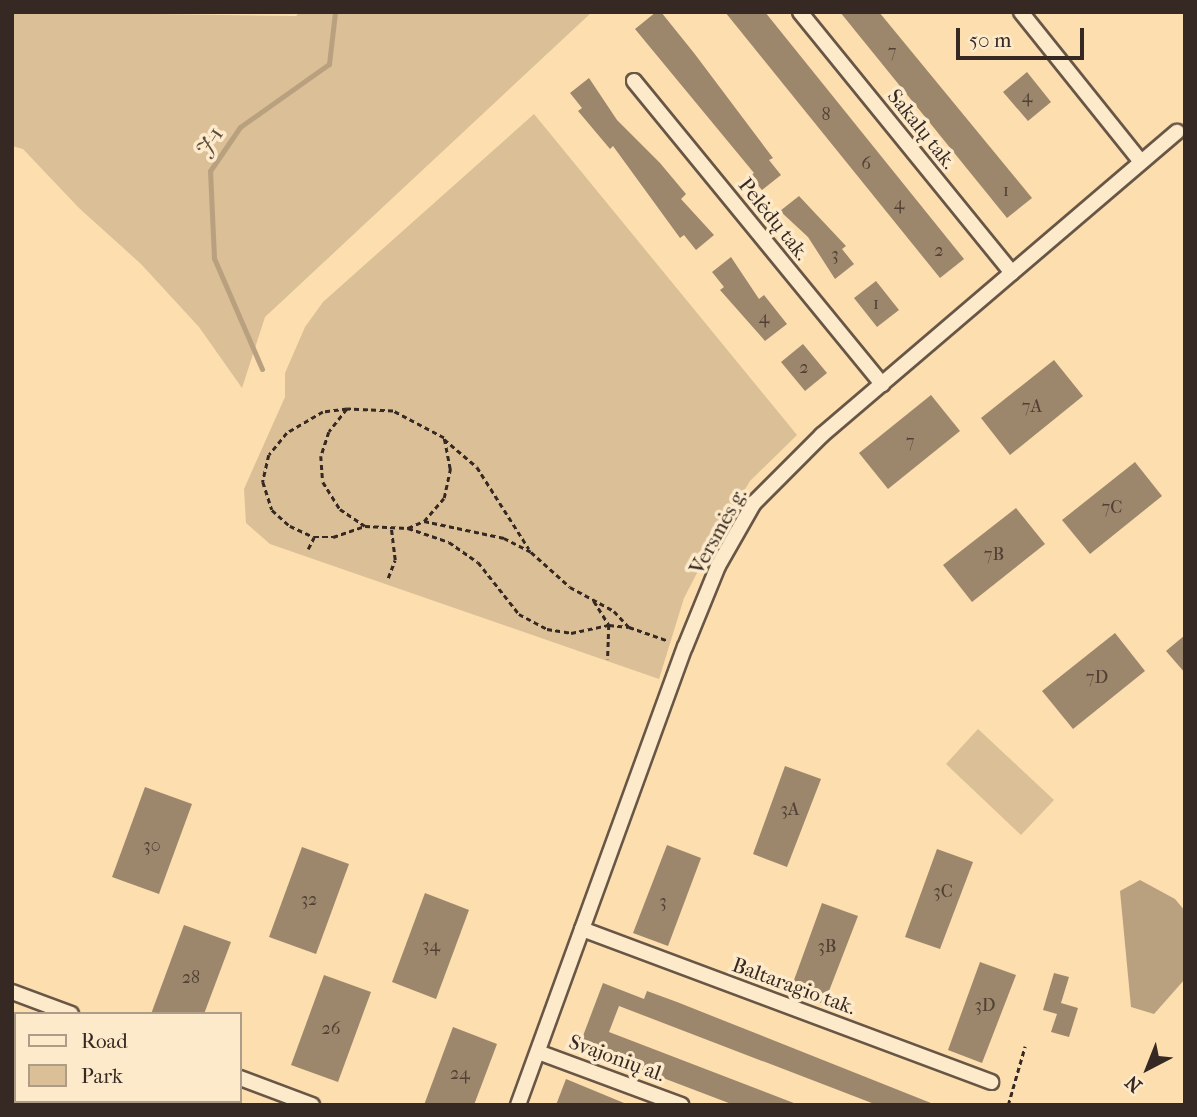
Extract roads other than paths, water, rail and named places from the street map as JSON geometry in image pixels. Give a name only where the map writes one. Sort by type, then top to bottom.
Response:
[{"type":"street","name":"Sakalų tak.","points":[[800,12],[1012,273]]},
{"type":"street","points":[[1021,12],[1141,162]]},
{"type":"street","name":"Pelėdų tak.","points":[[634,81],[882,384]]},
{"type":"street","name":"Versmės g.","points":[[518,1105],[685,647],[719,566],[754,503],[783,470],[1177,132]]},
{"type":"street","name":"Baltaragio tak.","points":[[582,929],[991,1082]]},
{"type":"street","points":[[12,992],[66,1012]]},
{"type":"street","name":"Svajonių al.","points":[[538,1052],[681,1105]]},
{"type":"street","points":[[242,1078],[312,1105]]},
{"type":"waterway","name":"J-1","points":[[262,369],[214,258],[210,171],[240,127],[329,64],[335,12]]}]
